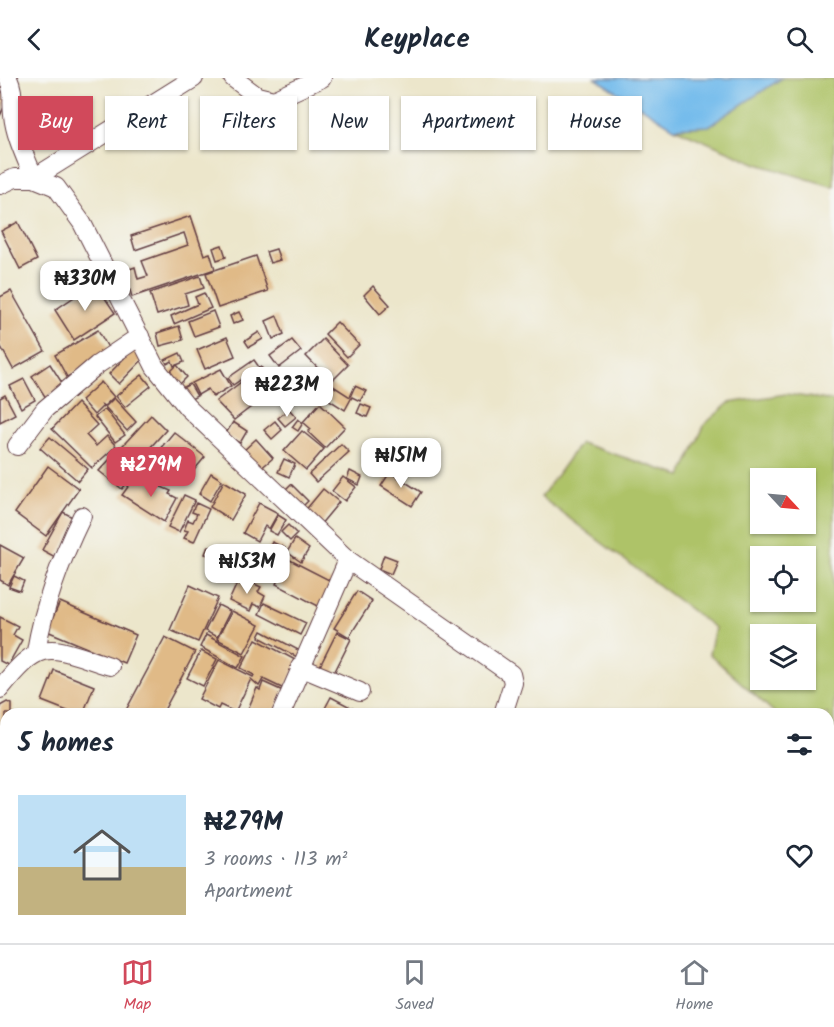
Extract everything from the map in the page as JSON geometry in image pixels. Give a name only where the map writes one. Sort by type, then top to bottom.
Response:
[{"type":"street","points":[[8,78],[14,93],[13,114],[19,140],[34,178]]},
{"type":"street","points":[[34,178],[194,78]]},
{"type":"street","points":[[233,78],[257,96],[274,100],[322,78]]},
{"type":"street","points":[[0,185],[15,178],[34,178],[56,187],[82,223],[155,367],[187,407],[348,560],[511,674],[513,683],[504,708]]},
{"type":"street","points":[[17,446],[45,409],[97,365],[140,336]]},
{"type":"street","points":[[36,651],[47,601],[66,549],[82,516]]},
{"type":"street","points":[[284,708],[348,560]]},
{"type":"street","points":[[0,689],[22,661],[36,651],[60,650],[110,666]]},
{"type":"street","points":[[300,667],[360,692]]},
{"type":"green space","points":[[782,78],[834,78],[834,187],[758,164],[674,128],[709,126]]},
{"type":"green space","points":[[786,394],[834,401],[834,708],[769,708],[709,654],[715,628],[541,497],[580,443],[681,476],[705,424],[729,403]]},
{"type":"water","points":[[595,78],[782,78],[709,126],[674,128],[642,108],[642,96],[623,96]]},
{"type":"building","points":[[0,91],[9,95],[0,116]]},
{"type":"building","points":[[191,216],[204,255],[210,253],[215,269],[132,297],[124,271],[135,267],[138,279],[148,276],[142,261],[188,245],[184,233],[135,250],[131,236]]},
{"type":"building","points":[[18,222],[37,260],[20,269],[1,231]]},
{"type":"building","points":[[222,245],[226,257],[217,260],[213,248]]},
{"type":"building","points":[[276,249],[280,260],[270,263],[266,252]]},
{"type":"building","points":[[256,256],[268,291],[218,308],[206,273]]},
{"type":"building","points":[[200,276],[204,288],[185,294],[188,305],[157,315],[150,293]]},
{"type":"building","points":[[95,283],[115,313],[74,340],[55,310]]},
{"type":"building","points":[[373,286],[390,305],[380,314],[364,295]]},
{"type":"building","points":[[11,291],[45,351],[13,369],[0,345],[0,297]]},
{"type":"building","points":[[204,293],[211,308],[174,324],[171,316],[198,304],[195,297]]},
{"type":"building","points":[[213,311],[219,327],[194,336],[188,321]]},
{"type":"building","points":[[239,312],[243,320],[233,324],[230,316]]},
{"type":"building","points":[[277,316],[284,334],[273,339],[266,321]]},
{"type":"building","points":[[337,322],[359,345],[347,357],[325,334]]},
{"type":"building","points":[[179,326],[183,340],[160,346],[157,333]]},
{"type":"building","points":[[98,330],[111,353],[67,377],[55,355]]},
{"type":"building","points":[[259,332],[263,339],[249,347],[245,341]]},
{"type":"building","points":[[227,337],[235,356],[205,369],[197,350]]},
{"type":"building","points":[[323,339],[348,365],[331,382],[306,356]]},
{"type":"building","points":[[292,340],[301,351],[279,368],[270,356]]},
{"type":"building","points":[[134,348],[144,358],[119,384],[109,374]]},
{"type":"building","points":[[180,353],[184,362],[174,366],[172,361],[167,364],[165,360]]},
{"type":"building","points":[[254,360],[259,367],[233,385],[228,378]]},
{"type":"building","points":[[50,364],[64,386],[46,398],[32,376]]},
{"type":"building","points":[[177,365],[187,377],[180,384],[169,373]]},
{"type":"building","points":[[261,367],[276,388],[234,420],[216,401]]},
{"type":"building","points":[[221,369],[231,386],[213,397],[208,389],[198,395],[192,383]]},
{"type":"building","points":[[142,375],[151,386],[125,407],[116,396]]},
{"type":"building","points":[[24,379],[35,400],[21,408],[10,386]]},
{"type":"building","points":[[101,382],[114,397],[104,406],[101,404],[103,406],[94,415],[81,400]]},
{"type":"building","points":[[190,384],[197,396],[189,400],[182,388]]},
{"type":"building","points":[[330,384],[350,397],[355,386],[366,391],[360,401],[352,397],[345,410],[323,396]]},
{"type":"building","points":[[5,395],[15,414],[0,422],[0,398]]},
{"type":"building","points":[[114,398],[136,422],[127,431],[105,407]]},
{"type":"building","points":[[77,403],[97,425],[86,435],[96,446],[107,436],[116,446],[92,468],[52,429]]},
{"type":"building","points":[[320,403],[345,427],[325,448],[308,432],[311,429],[303,422]]},
{"type":"building","points":[[361,404],[371,408],[367,417],[357,413]]},
{"type":"building","points":[[105,409],[125,435],[115,442],[95,417]]},
{"type":"building","points":[[289,409],[296,417],[285,426],[278,418]]},
{"type":"building","points":[[151,415],[166,430],[139,460],[144,464],[122,489],[99,471]]},
{"type":"building","points":[[298,419],[303,423],[298,431],[292,427]]},
{"type":"building","points":[[275,421],[282,430],[272,439],[264,430]]},
{"type":"building","points":[[233,422],[247,431],[240,443],[225,435]]},
{"type":"building","points":[[302,431],[324,449],[306,470],[284,451]]},
{"type":"building","points":[[174,432],[205,457],[185,481],[154,456]]},
{"type":"building","points":[[50,437],[88,469],[78,481],[40,448]]},
{"type":"building","points":[[256,439],[273,458],[259,470],[242,452]]},
{"type":"building","points":[[341,444],[349,452],[316,482],[309,474]]},
{"type":"building","points":[[284,459],[295,464],[289,477],[278,472]]},
{"type":"building","points":[[48,466],[79,489],[46,536],[15,513]]},
{"type":"building","points":[[350,471],[362,477],[359,485],[347,479]]},
{"type":"building","points":[[390,472],[421,492],[412,506],[381,486]]},
{"type":"building","points":[[211,473],[222,480],[210,501],[199,494]]},
{"type":"building","points":[[136,476],[171,491],[169,494],[177,498],[164,522],[122,495]]},
{"type":"building","points":[[343,477],[356,487],[345,501],[332,491]]},
{"type":"building","points":[[224,481],[246,494],[231,520],[210,507]]},
{"type":"building","points":[[291,484],[308,501],[300,509],[283,492]]},
{"type":"building","points":[[323,489],[339,502],[320,525],[304,512]]},
{"type":"building","points":[[184,495],[195,500],[179,532],[168,527]]},
{"type":"building","points":[[196,503],[209,509],[194,542],[184,538],[188,531],[184,530],[188,520],[193,522],[197,514],[192,512]]},
{"type":"building","points":[[259,503],[278,513],[269,529],[265,526],[257,541],[243,533]]},
{"type":"building","points":[[63,512],[78,520],[57,558],[42,550]]},
{"type":"building","points":[[278,515],[286,520],[277,535],[269,531]]},
{"type":"building","points":[[288,525],[297,534],[290,541],[281,532]]},
{"type":"building","points":[[295,539],[309,549],[301,562],[287,552]]},
{"type":"building","points":[[272,542],[285,548],[274,571],[261,565]]},
{"type":"building","points":[[0,545],[24,558],[8,585],[0,580]]},
{"type":"building","points":[[208,546],[222,550],[219,558],[205,554]]},
{"type":"building","points":[[384,555],[397,560],[391,574],[379,569]]},
{"type":"building","points":[[288,559],[333,582],[320,607],[276,584]]},
{"type":"building","points":[[14,576],[24,581],[20,591],[9,587]]},
{"type":"building","points":[[240,577],[261,587],[258,592],[265,596],[260,607],[253,604],[250,611],[229,601]]},
{"type":"building","points":[[190,585],[218,598],[198,642],[170,630]]},
{"type":"building","points":[[357,591],[372,601],[349,637],[334,628]]},
{"type":"building","points":[[60,602],[136,635],[124,663],[47,631]]},
{"type":"building","points":[[264,603],[306,623],[300,635],[259,614]]},
{"type":"building","points":[[218,605],[230,611],[217,637],[205,631]]},
{"type":"building","points":[[232,611],[259,625],[244,653],[217,639]]},
{"type":"building","points":[[0,617],[18,626],[13,635],[22,640],[8,665],[0,661]]},
{"type":"building","points":[[262,631],[304,653],[301,659],[259,637]]},
{"type":"building","points":[[337,632],[351,639],[332,677],[318,670]]},
{"type":"building","points":[[206,635],[245,656],[238,668],[200,647]]},
{"type":"building","points":[[165,637],[195,652],[165,708],[127,708]]},
{"type":"building","points":[[256,639],[299,662],[284,689],[263,679],[259,686],[251,679],[237,708],[226,708],[220,705],[216,708],[199,699],[219,660],[253,677],[254,675],[241,668]]},
{"type":"building","points":[[201,651],[217,659],[203,686],[187,678]]},
{"type":"building","points":[[54,670],[94,686],[85,708],[60,708],[42,701]]},
{"type":"building","points":[[263,682],[283,691],[276,708],[249,708],[257,688],[260,690]]},
{"type":"building","points":[[331,697],[352,708],[325,708]]},
{"type":"building","points":[[7,702],[12,704],[12,708],[0,708]]}]
